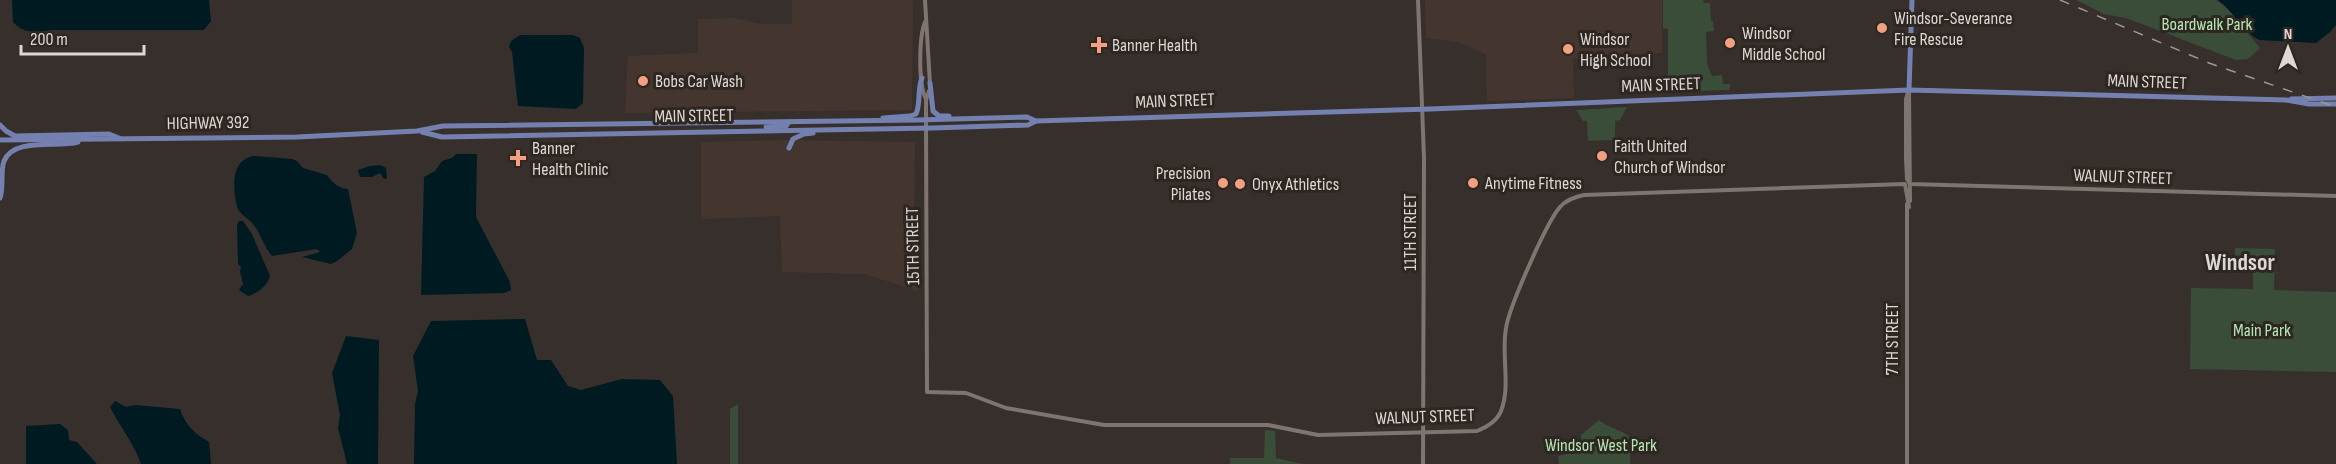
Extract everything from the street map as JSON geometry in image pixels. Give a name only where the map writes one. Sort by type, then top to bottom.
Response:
[{"type":"main road","name":"7TH STREET","points":[[1909,90],[1912,0]]},
{"type":"main road","points":[[873,121],[916,114],[918,87],[922,78]]},
{"type":"main road","points":[[930,83],[932,108],[938,115],[980,118]]},
{"type":"main road","name":"MAIN STREET","points":[[494,136],[1028,125],[1036,121],[1909,90],[2286,100],[2336,105]]},
{"type":"main road","name":"MAIN STREET","points":[[2286,100],[2336,98]]},
{"type":"main road","name":"MAIN STREET","points":[[494,126],[839,122],[1027,117],[1036,121]]},
{"type":"main road","points":[[750,130],[758,127],[786,126],[789,122]]},
{"type":"main road","points":[[788,130],[793,126],[839,122]]},
{"type":"main road","points":[[634,132],[647,129],[684,128],[693,126],[694,123]]},
{"type":"main road","points":[[694,132],[702,127],[735,123]]},
{"type":"main road","points":[[0,125],[15,136],[109,134],[123,139]]},
{"type":"main road","name":"HIGHWAY 392","points":[[0,140],[250,138],[417,131],[443,126],[494,126]]},
{"type":"main road","points":[[789,148],[793,139],[800,135],[840,130]]},
{"type":"main road","name":"HIGHWAY 392","points":[[417,131],[442,137],[494,136]]},
{"type":"main road","points":[[0,198],[4,161],[15,149],[23,146],[69,145],[86,140]]},
{"type":"street","points":[[925,0],[925,22]]},
{"type":"street","name":"11TH STREET","points":[[1418,0],[1423,109],[1423,464]]},
{"type":"street","name":"15TH STREET","points":[[925,22],[921,31],[921,48],[922,93],[926,100]]},
{"type":"street","name":"15TH STREET","points":[[925,22],[928,31],[930,83],[926,100],[927,392]]},
{"type":"street","name":"7TH STREET","points":[[1907,464],[1906,99],[1909,90]]},
{"type":"street","name":"7TH STREET","points":[[1907,214],[1909,207],[1907,184],[1909,90]]},
{"type":"street","name":"WALNUT STREET","points":[[927,392],[966,393],[1006,408],[1104,425],[1268,425],[1318,435],[1472,432],[1488,426],[1500,414],[1504,392],[1504,341],[1507,322],[1550,222],[1566,202],[1584,195],[1907,184],[2336,196]]},
{"type":"shaded area","points":[[792,0],[913,0],[912,110],[625,113],[628,56],[698,53],[698,19],[734,18],[762,24],[792,24]]},
{"type":"shaded area","name":"Windsor High School","points":[[1425,0],[1662,0],[1662,53],[1573,58],[1574,98],[1487,101],[1486,54],[1457,42],[1426,38]]},
{"type":"shaded area","points":[[779,140],[915,142],[914,227],[918,291],[864,274],[782,272],[780,216],[701,219],[701,142]]},
{"type":"green space","points":[[1663,0],[1703,0],[1704,3],[1710,3],[1714,31],[1706,32],[1707,64],[1712,76],[1722,75],[1723,84],[1731,84],[1729,90],[1663,92],[1662,76],[1668,80],[1668,29],[1663,28]]},
{"type":"green space","name":"Boardwalk Park","points":[[2076,0],[2216,0],[2227,8],[2260,48],[2248,59],[2236,60],[2126,18],[2104,14]]},
{"type":"green space","points":[[1627,107],[1620,120],[1615,121],[1615,140],[1588,141],[1587,121],[1583,121],[1576,110]]},
{"type":"green space","name":"Main Park","points":[[2235,248],[2275,249],[2274,290],[2336,292],[2336,372],[2190,369],[2191,288],[2253,289],[2253,272],[2235,272]]},
{"type":"green space","points":[[738,404],[738,464],[730,464],[730,409]]},
{"type":"green space","name":"Windsor West Park","points":[[1599,420],[1630,438],[1630,464],[1559,464],[1558,456],[1583,450],[1581,435]]},
{"type":"green space","points":[[1265,430],[1275,431],[1276,458],[1303,464],[1230,464],[1230,458],[1264,458]]},
{"type":"water","points":[[12,0],[209,0],[211,21],[204,30],[32,32],[22,29],[13,22]]},
{"type":"water","points":[[2218,0],[2336,0],[2336,25],[2316,43],[2259,40],[2248,32]]},
{"type":"water","points":[[520,35],[573,35],[580,38],[584,48],[583,103],[576,109],[518,106],[512,52],[509,47],[511,41]]},
{"type":"water","points":[[456,154],[477,154],[476,217],[510,282],[511,290],[504,293],[421,295],[424,177],[435,171],[442,161]]},
{"type":"water","points":[[253,156],[292,159],[303,168],[327,175],[336,185],[348,189],[357,233],[352,249],[331,264],[302,257],[320,252],[317,249],[272,256],[256,228],[237,207],[234,184],[237,169],[240,163]]},
{"type":"water","points":[[380,165],[386,168],[387,178],[384,179],[380,173],[372,177],[360,177],[358,170]]},
{"type":"water","points":[[239,221],[243,221],[252,234],[270,276],[262,289],[248,296],[239,290],[243,284],[241,267],[238,264],[237,225]]},
{"type":"water","points":[[525,319],[537,360],[551,360],[568,386],[581,390],[622,379],[660,380],[673,396],[677,464],[414,464],[415,404],[418,391],[413,356],[431,321]]},
{"type":"water","points":[[346,336],[379,340],[378,464],[347,464],[338,428],[340,415],[332,373]]},
{"type":"water","points":[[115,401],[126,407],[135,405],[180,409],[191,428],[209,442],[211,464],[141,464],[135,449],[110,407]]},
{"type":"water","points":[[60,424],[68,430],[69,440],[77,442],[97,464],[26,464],[26,426]]},
{"type":"railway","points":[[2060,0],[2209,63],[2336,107]]},
{"type":"place","name":"Windsor-Severance Fire Rescue","points":[[1882,28]]},
{"type":"place","name":"Windsor Middle School","points":[[1730,43]]},
{"type":"place","name":"Banner Health","points":[[1099,45]]},
{"type":"place","name":"Windsor High School","points":[[1568,49]]},
{"type":"place","name":"Bobs Car Wash","points":[[643,81]]},
{"type":"place","name":"Faith United Church of Windsor","points":[[1602,156]]},
{"type":"place","name":"Banner Health Clinic","points":[[518,158]]},
{"type":"place","name":"Precision Pilates","points":[[1223,183]]},
{"type":"place","name":"Anytime Fitness","points":[[1473,183]]},
{"type":"place","name":"Onyx Athletics","points":[[1240,184]]},
{"type":"district","name":"Windsor","points":[[2240,262]]}]
